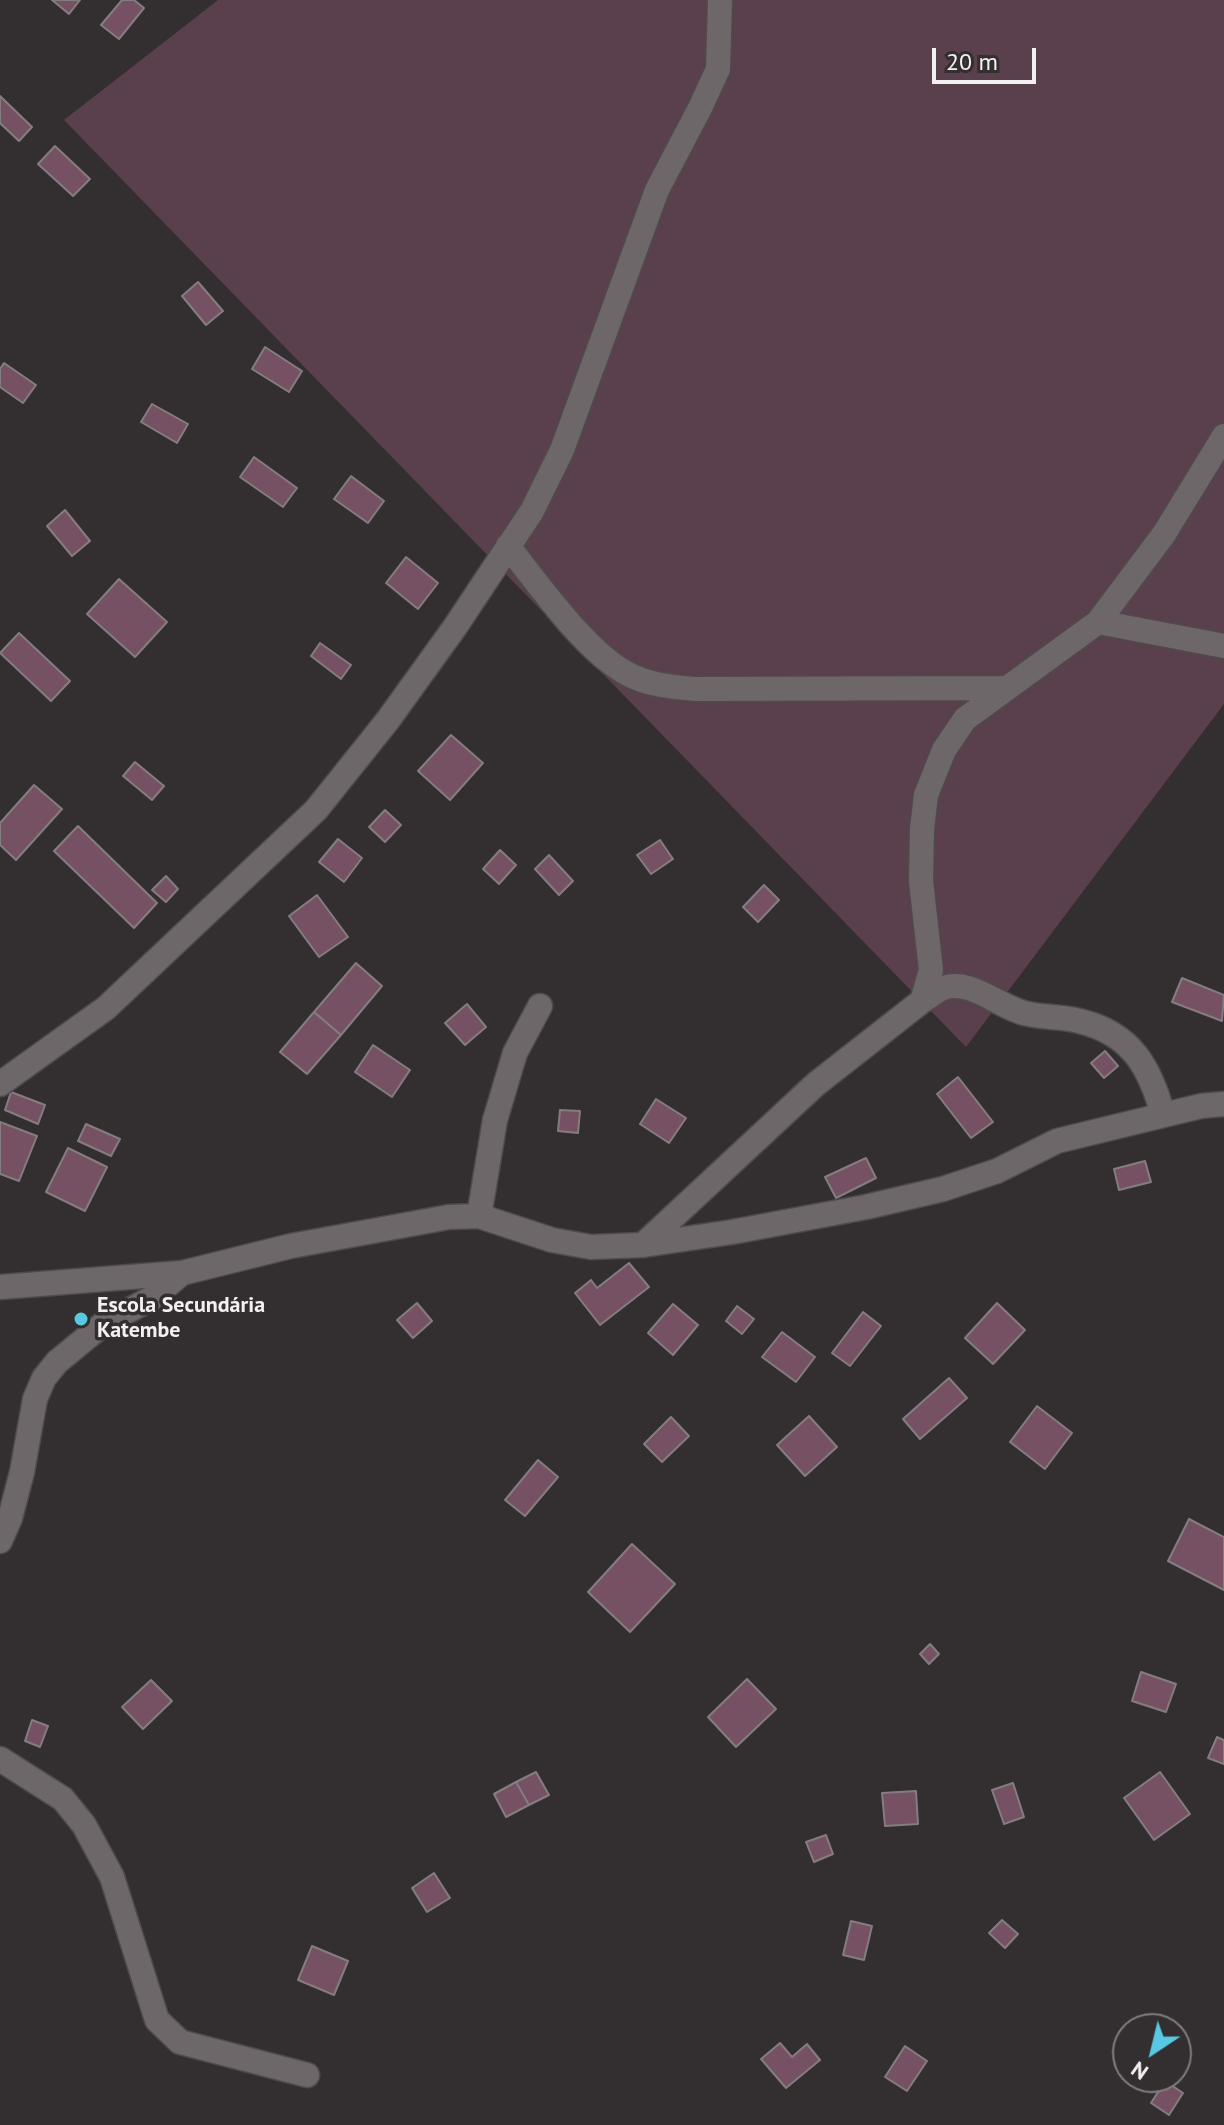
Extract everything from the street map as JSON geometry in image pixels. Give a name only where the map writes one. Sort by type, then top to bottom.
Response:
[{"type":"street","points":[[0,1084],[106,1008],[316,810],[422,674],[532,511],[562,450],[657,190],[718,69],[720,0]]},
{"type":"street","points":[[922,1001],[931,970],[921,881],[926,795],[944,750],[965,719],[1098,622],[1164,534],[1224,436]]},
{"type":"street","points":[[508,546],[565,617],[610,663],[630,676],[666,686],[695,689],[1005,688]]},
{"type":"street","points":[[1098,622],[1224,646]]},
{"type":"street","points":[[643,1245],[816,1084],[943,988],[954,986],[972,990],[1021,1013],[1076,1020],[1100,1028],[1123,1041],[1143,1062],[1163,1115]]},
{"type":"street","points":[[479,1216],[495,1120],[515,1053],[540,1006]]},
{"type":"street","points":[[0,1287],[182,1273],[291,1246],[449,1217],[479,1216],[552,1240],[591,1247],[643,1245],[806,1219],[943,1189],[997,1171],[1057,1141],[1201,1106],[1224,1104]]},
{"type":"street","points":[[0,1541],[10,1518],[35,1399],[44,1378],[57,1362],[102,1325],[152,1298],[182,1273]]},
{"type":"street","points":[[0,1759],[63,1799],[84,1825],[112,1877],[157,2020],[180,2042],[307,2075]]},
{"type":"shaded area","points":[[218,0],[1224,0],[1224,704],[966,1047],[64,120]]},
{"type":"building","points":[[52,0],[80,0],[69,14]]},
{"type":"building","points":[[122,0],[134,0],[144,8],[119,39],[101,25]]},
{"type":"building","points":[[0,96],[32,127],[19,141],[0,123]]},
{"type":"building","points":[[55,146],[90,179],[73,196],[38,164]]},
{"type":"building","points":[[198,282],[223,311],[206,325],[182,296]]},
{"type":"building","points":[[265,347],[302,371],[289,392],[252,369]]},
{"type":"building","points":[[4,363],[36,385],[23,403],[0,387],[0,369]]},
{"type":"building","points":[[152,404],[188,424],[177,443],[141,422]]},
{"type":"building","points":[[254,457],[297,488],[283,507],[240,477]]},
{"type":"building","points":[[351,476],[384,501],[368,523],[334,499]]},
{"type":"building","points":[[65,510],[90,541],[72,556],[47,526]]},
{"type":"building","points":[[406,557],[438,583],[418,609],[386,583]]},
{"type":"building","points":[[119,579],[167,622],[135,657],[87,614]]},
{"type":"building","points":[[19,633],[70,681],[51,701],[0,653]]},
{"type":"building","points":[[320,643],[351,665],[341,679],[311,656]]},
{"type":"building","points":[[451,735],[483,763],[450,800],[418,771]]},
{"type":"building","points":[[135,762],[164,786],[152,800],[123,776]]},
{"type":"building","points":[[34,785],[62,809],[16,860],[0,845],[0,823]]},
{"type":"building","points":[[385,810],[401,825],[385,842],[369,827]]},
{"type":"building","points":[[78,826],[157,903],[134,928],[54,851]]},
{"type":"building","points":[[338,839],[362,858],[344,882],[319,862]]},
{"type":"building","points":[[660,840],[673,859],[651,874],[637,855]]},
{"type":"building","points":[[500,850],[516,865],[499,884],[483,869]]},
{"type":"building","points":[[549,855],[573,881],[559,895],[535,869]]},
{"type":"building","points":[[166,876],[178,889],[166,902],[152,890]]},
{"type":"building","points":[[764,885],[779,900],[758,922],[743,907]]},
{"type":"building","points":[[317,895],[348,937],[319,957],[289,916]]},
{"type":"building","points":[[356,963],[382,986],[341,1035],[314,1012]]},
{"type":"building","points":[[1182,978],[1224,995],[1222,1021],[1172,1002]]},
{"type":"building","points":[[467,1004],[486,1027],[465,1045],[445,1023]]},
{"type":"building","points":[[314,1012],[341,1035],[307,1074],[280,1052]]},
{"type":"building","points":[[373,1045],[410,1070],[392,1097],[355,1072]]},
{"type":"building","points":[[1105,1051],[1118,1066],[1104,1078],[1091,1063]]},
{"type":"building","points":[[958,1077],[993,1122],[971,1138],[937,1094]]},
{"type":"building","points":[[11,1092],[45,1105],[38,1124],[5,1110]]},
{"type":"building","points":[[656,1099],[686,1118],[669,1143],[640,1124]]},
{"type":"building","points":[[560,1110],[580,1111],[578,1133],[558,1131]]},
{"type":"building","points":[[0,1122],[37,1136],[19,1181],[0,1174]]},
{"type":"building","points":[[86,1124],[120,1139],[111,1156],[78,1141]]},
{"type":"building","points":[[68,1148],[107,1167],[85,1211],[46,1192]]},
{"type":"building","points":[[866,1158],[876,1178],[836,1198],[825,1177]]},
{"type":"building","points":[[1145,1161],[1151,1182],[1119,1190],[1114,1169]]},
{"type":"building","points":[[629,1263],[649,1287],[600,1325],[575,1293],[591,1280],[597,1288]]},
{"type":"building","points":[[417,1303],[432,1321],[413,1338],[397,1320]]},
{"type":"building","points":[[997,1303],[1025,1330],[993,1364],[965,1338]]},
{"type":"building","points":[[673,1304],[698,1325],[673,1355],[648,1333]]},
{"type":"building","points":[[737,1306],[754,1319],[742,1334],[726,1321]]},
{"type":"building","points":[[863,1312],[881,1326],[850,1366],[832,1353]]},
{"type":"building","points":[[782,1332],[815,1357],[796,1382],[762,1357]]},
{"type":"building","points":[[949,1378],[967,1398],[920,1439],[903,1419]]},
{"type":"building","points":[[1037,1406],[1072,1433],[1045,1469],[1010,1442]]},
{"type":"building","points":[[809,1416],[837,1447],[805,1476],[777,1445]]},
{"type":"building","points":[[671,1417],[689,1436],[662,1462],[644,1444]]},
{"type":"building","points":[[538,1460],[558,1477],[525,1516],[505,1500]]},
{"type":"building","points":[[1189,1519],[1224,1537],[1224,1590],[1168,1561]]},
{"type":"building","points":[[632,1544],[675,1584],[630,1632],[588,1592]]},
{"type":"building","points":[[930,1644],[939,1654],[929,1664],[920,1654]]},
{"type":"building","points":[[1141,1672],[1176,1684],[1166,1712],[1132,1701]]},
{"type":"building","points":[[747,1679],[776,1709],[736,1747],[708,1717]]},
{"type":"building","points":[[151,1680],[172,1701],[143,1729],[122,1707]]},
{"type":"building","points":[[32,1720],[48,1726],[40,1747],[25,1741]]},
{"type":"building","points":[[1217,1737],[1224,1740],[1224,1764],[1208,1758]]},
{"type":"building","points":[[536,1772],[549,1795],[529,1805],[516,1782]]},
{"type":"building","points":[[1160,1772],[1190,1814],[1154,1840],[1124,1798]]},
{"type":"building","points":[[516,1782],[529,1805],[506,1817],[494,1794]]},
{"type":"building","points":[[1013,1783],[1024,1817],[1004,1824],[992,1790]]},
{"type":"building","points":[[916,1791],[918,1824],[885,1826],[882,1793]]},
{"type":"building","points":[[826,1835],[833,1854],[814,1862],[806,1842]]},
{"type":"building","points":[[434,1873],[450,1898],[427,1912],[412,1888]]},
{"type":"building","points":[[1002,1920],[1018,1934],[1005,1948],[989,1933]]},
{"type":"building","points":[[851,1921],[872,1926],[864,1960],[843,1955]]},
{"type":"building","points":[[312,1946],[348,1961],[334,1995],[298,1980]]},
{"type":"building","points":[[780,2043],[792,2057],[807,2044],[820,2060],[786,2088],[761,2059]]},
{"type":"building","points":[[905,2046],[927,2061],[907,2091],[885,2077]]},
{"type":"building","points":[[1157,2093],[1183,2093],[1169,2115],[1151,2103]]},
{"type":"place","name":"Escola Secundária Katembe","points":[[81,1319]]}]
